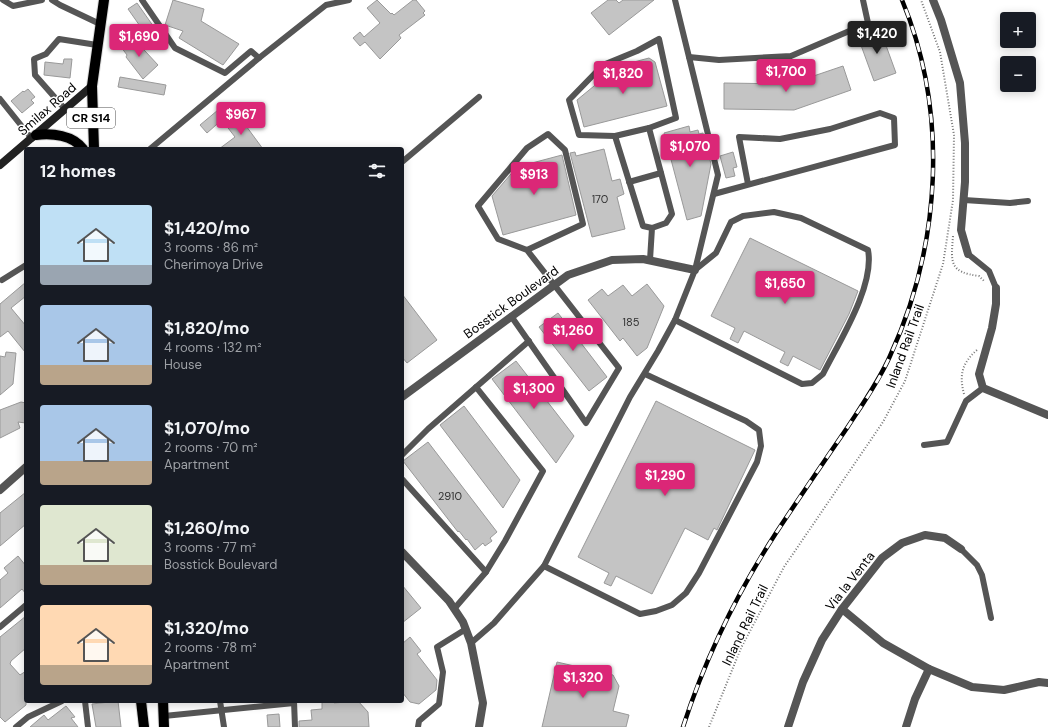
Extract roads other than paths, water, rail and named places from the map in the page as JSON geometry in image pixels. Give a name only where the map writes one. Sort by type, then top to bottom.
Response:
[{"type":"main road","name":"CR S14","points":[[94,147],[92,86],[104,0]]},
{"type":"main road","points":[[34,137],[63,136],[82,147]]},
{"type":"main road","points":[[141,703],[144,727]]},
{"type":"main road","points":[[163,703],[164,727]]},
{"type":"street","points":[[933,0],[941,20],[960,83],[966,143],[964,200],[961,230],[968,254]]},
{"type":"street","name":"Smilax Road","points":[[1,161],[34,137],[92,86]]},
{"type":"street","name":"Bosstick Boulevard","points":[[404,394],[568,275],[612,260],[650,260],[695,270]]},
{"type":"street","points":[[996,288],[996,304],[992,328],[979,374],[983,388],[1048,416]]},
{"type":"street","points":[[0,490],[24,470]]},
{"type":"street","name":"Via la Venta","points":[[788,727],[803,682],[822,640],[842,609],[882,558],[902,543],[925,535],[945,538],[961,549]]},
{"type":"street","points":[[404,554],[454,608],[466,629],[471,643],[483,703],[478,727]]},
{"type":"street","points":[[842,609],[883,643],[929,669],[972,687],[1004,690],[1039,682],[1048,683]]},
{"type":"street","points":[[906,727],[915,699],[929,669]]},
{"type":"lane","points":[[3,0],[13,6],[42,0]]},
{"type":"lane","points":[[52,0],[100,24]]},
{"type":"lane","points":[[142,0],[175,48],[225,73],[251,50],[259,58]]},
{"type":"lane","points":[[152,147],[259,58],[326,5],[349,0]]},
{"type":"lane","points":[[471,643],[494,623],[544,566],[630,397],[646,374],[674,320],[695,270],[718,175],[675,0]]},
{"type":"lane","points":[[689,57],[719,60],[791,56],[868,23],[863,0]]},
{"type":"lane","points":[[65,109],[35,75],[34,59],[46,54],[60,39],[97,45]]},
{"type":"lane","points":[[659,39],[676,118],[649,128],[615,136],[579,135],[569,100],[603,65],[637,51],[659,39]]},
{"type":"lane","points":[[404,160],[479,97]]},
{"type":"lane","points":[[0,99],[34,137]]},
{"type":"lane","points":[[714,194],[894,144],[894,118],[880,113],[830,129],[780,139],[740,137],[748,184]]},
{"type":"lane","points":[[615,136],[643,226],[652,228],[666,223],[672,214],[649,128]]},
{"type":"lane","points":[[511,316],[586,423],[619,368],[527,250],[498,238],[478,206],[528,148],[548,134],[565,150],[583,224],[527,250]]},
{"type":"lane","points":[[629,182],[661,173]]},
{"type":"lane","points":[[964,200],[1010,203],[1028,201]]},
{"type":"lane","points":[[674,320],[802,384],[812,383],[823,374],[861,297],[870,261],[868,250],[801,218],[774,212],[743,216],[731,222],[716,253],[695,270]]},
{"type":"lane","points":[[650,260],[652,228]]},
{"type":"lane","points":[[968,254],[989,271],[996,288]]},
{"type":"lane","points":[[2,280],[24,266]]},
{"type":"lane","points":[[404,453],[428,429],[529,341]]},
{"type":"lane","points":[[544,566],[640,614],[656,611],[672,605],[686,593],[699,573],[756,462],[761,446],[759,430],[746,422],[646,374]]},
{"type":"lane","points":[[454,608],[486,572],[505,541],[543,471],[476,387]]},
{"type":"lane","points":[[924,445],[947,442],[966,401],[983,388]]},
{"type":"lane","points":[[404,481],[486,572]]},
{"type":"lane","name":"Via la Venta","points":[[961,549],[977,565],[982,576],[991,618]]},
{"type":"lane","points":[[0,627],[24,607]]},
{"type":"lane","points":[[418,727],[419,721],[439,704],[443,672],[437,646],[466,629]]},
{"type":"lane","points":[[16,727],[28,717],[58,703]]},
{"type":"lane","points":[[85,703],[88,727]]},
{"type":"lane","points":[[220,703],[224,727]]},
{"type":"lane","points":[[164,716],[221,710],[250,704],[272,703]]},
{"type":"lane","points":[[294,703],[295,727]]},
{"type":"railway","points":[[683,727],[701,676],[735,603],[776,533],[876,384],[890,356],[907,313],[920,269],[929,224],[933,179],[932,133],[927,88],[917,43],[902,0]]}]
